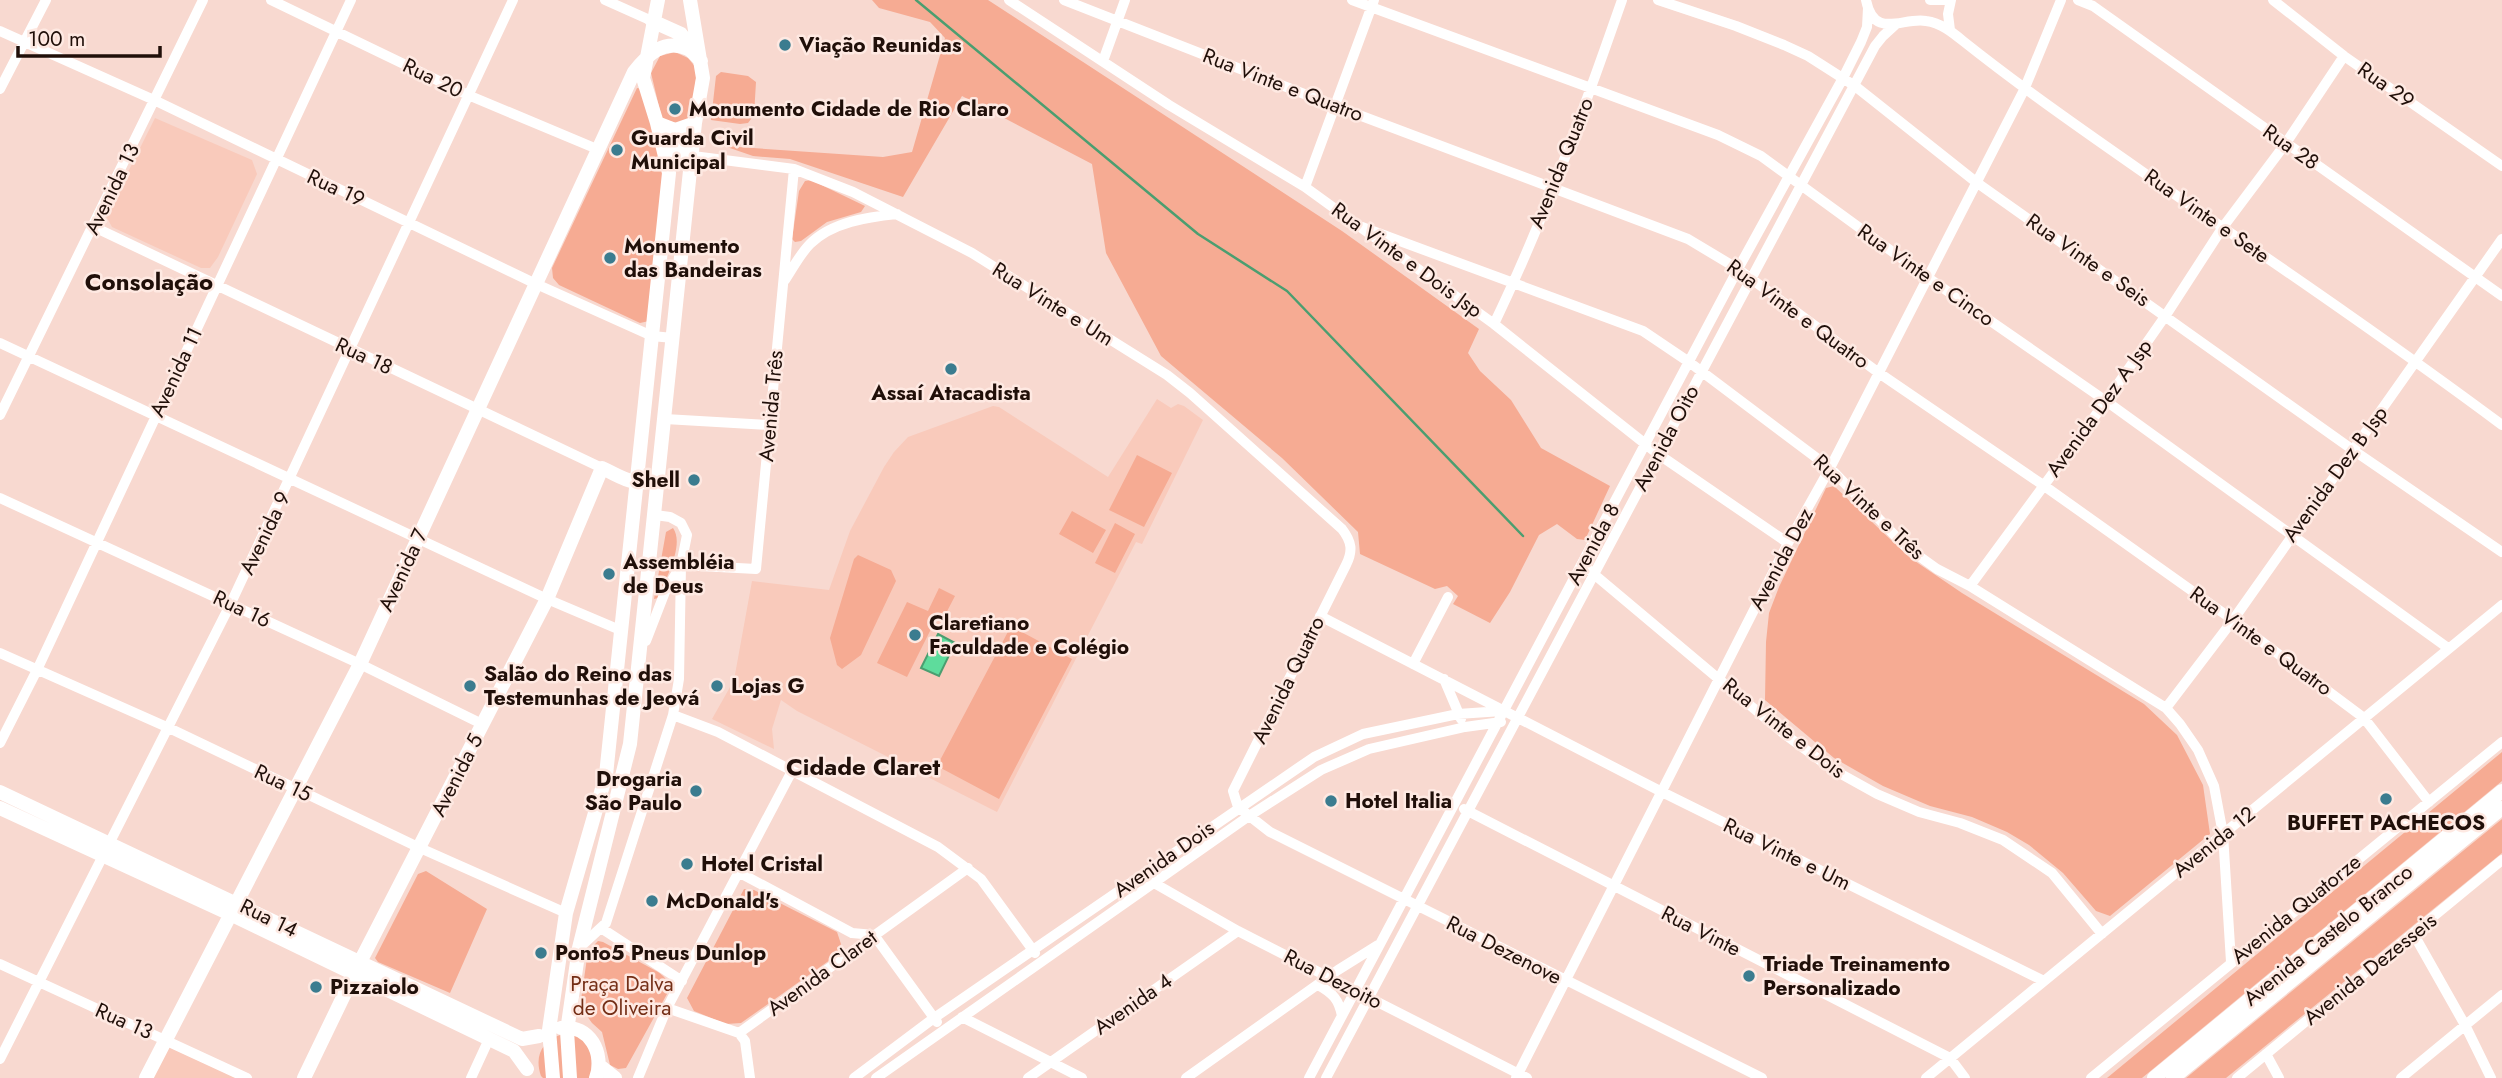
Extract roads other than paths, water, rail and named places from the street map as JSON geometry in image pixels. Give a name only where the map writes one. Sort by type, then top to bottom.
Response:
[{"type":"main road","points":[[553,1078],[544,1033],[566,913],[606,775],[668,173],[643,78],[658,0]]},
{"type":"main road","points":[[570,1078],[568,1027],[579,948],[630,744],[639,664],[695,123],[703,78],[690,0]]},
{"type":"main road","points":[[652,21],[681,34],[701,61]]},
{"type":"main road","points":[[646,56],[659,48],[673,46],[688,49],[701,61]]},
{"type":"main road","name":"Avenida 7","points":[[146,1078],[360,664],[597,149],[634,72],[646,56]]},
{"type":"main road","points":[[657,123],[675,130],[695,123]]},
{"type":"main road","points":[[657,123],[669,145],[681,153],[693,156]]},
{"type":"main road","points":[[655,306],[664,310],[677,306]]},
{"type":"main road","points":[[648,376],[659,371],[669,381]]},
{"type":"main road","name":"Rua 18","points":[[603,468],[636,484]]},
{"type":"main road","name":"Avenida 5","points":[[304,1078],[357,968],[547,599],[603,468]]},
{"type":"main road","points":[[636,484],[647,484],[659,479]]},
{"type":"main road","name":"Avenida Castelo Branco","points":[[2154,1078],[2502,791]]},
{"type":"main road","name":"Rua 14","points":[[0,792],[107,850]]},
{"type":"main road","name":"Rua 14","points":[[0,808],[107,850],[357,968],[514,1051],[528,1073]]},
{"type":"main road","name":"Avenida Castelo Branco","points":[[2173,1078],[2502,808]]},
{"type":"main road","name":"Rua 14","points":[[357,968],[522,1039],[568,1027]]},
{"type":"main road","points":[[568,1027],[578,1030],[590,1039],[599,1054],[598,1072],[615,1078]]},
{"type":"main road","points":[[528,1073],[529,1050],[544,1033]]},
{"type":"street","points":[[0,89],[46,0]]},
{"type":"street","name":"Avenida 13","points":[[0,415],[203,0]]},
{"type":"street","name":"Rua 20","points":[[271,0],[468,95],[597,149]]},
{"type":"street","name":"Avenida 11","points":[[0,743],[37,670],[351,0]]},
{"type":"street","name":"Avenida 9","points":[[0,1059],[231,603],[513,0]]},
{"type":"street","points":[[605,0],[652,21]]},
{"type":"street","name":"Rua Vinte e Dois Jsp","points":[[1010,0],[1170,104],[1305,187],[1494,324],[1658,454],[1788,543]]},
{"type":"street","name":"Rua Vinte e Quatro","points":[[1064,0],[1688,239],[1751,278],[1879,373],[2043,485],[2232,620],[2364,718],[2429,802]]},
{"type":"street","points":[[1103,61],[1125,0]]},
{"type":"street","name":"Rua Vinte e Cinco","points":[[1352,0],[1373,4],[1741,145],[1789,176],[1927,277],[2106,401],[2448,648]]},
{"type":"street","name":"Avenida Quatro","points":[[1494,324],[1514,282],[1591,89],[1622,0]]},
{"type":"street","name":"Rua Vinte e Seis","points":[[1658,0],[1784,46],[1843,78],[1976,182],[2353,450],[2502,552]]},
{"type":"street","points":[[1930,0],[1951,0],[1948,14],[1950,30]]},
{"type":"street","name":"Avenida Dez","points":[[1520,1077],[1788,543],[1830,468],[2024,90],[2061,0]]},
{"type":"street","name":"Rua 28","points":[[2078,0],[2095,3],[2502,296]]},
{"type":"street","name":"Rua 29","points":[[2273,0],[2344,57],[2502,166]]},
{"type":"street","points":[[1305,187],[1373,4]]},
{"type":"street","points":[[1867,4],[1882,23],[1895,25]]},
{"type":"street","name":"Avenida 8","points":[[1309,1078],[1738,269],[1843,78],[1867,27],[1867,4]]},
{"type":"street","name":"Rua Vinte e Sete","points":[[1895,25],[1908,21],[1927,21],[1950,30],[2024,90],[2416,361],[2502,425]]},
{"type":"street","name":"Avenida Oito","points":[[1326,1078],[1875,47],[1895,25]]},
{"type":"street","name":"Rua 19","points":[[0,31],[154,100],[534,283],[652,336],[673,338]]},
{"type":"street","name":"Avenida Dez A Jsp","points":[[1970,586],[2106,401],[2223,227],[2286,143],[2344,57]]},
{"type":"street","name":"Rua Vinte e Um","points":[[693,156],[794,169],[853,192],[972,253],[1178,383],[1342,529],[1350,543],[1351,554]]},
{"type":"street","name":"Avenida Três","points":[[681,565],[756,569],[794,169]]},
{"type":"street","points":[[783,282],[811,243],[833,229],[866,217],[898,214]]},
{"type":"street","name":"Rua 18","points":[[93,227],[603,468]]},
{"type":"street","name":"Rua Vinte e Três","points":[[1362,227],[1643,331],[1689,362],[1830,468],[1905,546],[1937,569],[1970,586],[2166,708],[2198,750],[2214,786],[2222,834],[2231,962]]},
{"type":"street","name":"Avenida Dez B Jsp","points":[[2166,708],[2232,620],[2502,239]]},
{"type":"street","points":[[0,343],[620,631]]},
{"type":"street","points":[[665,419],[769,425]]},
{"type":"street","name":"Rua 16","points":[[0,498],[231,603],[482,724]]},
{"type":"street","points":[[579,948],[606,923],[673,715],[679,679],[681,565],[687,535],[681,523],[670,517],[655,515]]},
{"type":"street","name":"Avenida Quatro","points":[[1238,807],[1233,791],[1351,554]]},
{"type":"street","points":[[639,664],[652,622],[681,565]]},
{"type":"street","name":"Rua Vinte e Dois","points":[[1581,566],[1594,573],[1783,733],[1832,769],[1877,794],[1919,812],[1960,823],[2003,840],[2052,873],[2102,934]]},
{"type":"street","points":[[1413,664],[1448,597]]},
{"type":"street","name":"Avenida 12","points":[[1926,1078],[2502,605]]},
{"type":"street","points":[[1320,616],[1444,679],[1502,716]]},
{"type":"street","points":[[1555,616],[1568,622]]},
{"type":"street","name":"Rua 15","points":[[0,653],[169,728],[419,848],[566,913]]},
{"type":"street","points":[[1444,679],[1465,727]]},
{"type":"street","name":"Avenida Dois","points":[[854,1078],[934,1018],[1314,757],[1363,734],[1458,714],[1502,716]]},
{"type":"street","points":[[673,715],[718,732],[938,847],[981,879],[1040,961]]},
{"type":"street","name":"Rua Vinte e Um","points":[[1502,716],[1532,725],[2044,981]]},
{"type":"street","name":"Avenida Dois","points":[[876,1078],[1249,816],[1321,771],[1370,749],[1502,716]]},
{"type":"street","name":"Avenida Quatorze","points":[[2091,1078],[2502,742]]},
{"type":"street","points":[[638,1078],[667,1008],[792,771]]},
{"type":"street","name":"Rua Vinte","points":[[1455,804],[1950,1058],[1965,1078]]},
{"type":"street","name":"Rua Dezenove","points":[[1238,807],[1270,832],[1762,1078]]},
{"type":"street","name":"Avenida Dezesseis","points":[[2237,1078],[2502,860]]},
{"type":"street","name":"Avenida Claret","points":[[739,1033],[968,869]]},
{"type":"street","points":[[1148,869],[1154,883]]},
{"type":"street","points":[[740,873],[852,933],[874,935],[942,1030]]},
{"type":"street","points":[[1133,881],[1141,892]]},
{"type":"street","name":"Rua Dezoito","points":[[1154,883],[1238,931],[1520,1077]]},
{"type":"street","points":[[601,928],[682,981]]},
{"type":"street","name":"Avenida 4","points":[[1028,1078],[1238,931]]},
{"type":"street","points":[[2413,933],[2465,1025],[2491,1078]]},
{"type":"street","points":[[1186,1078],[1328,977],[1381,943]]},
{"type":"street","name":"Rua 13","points":[[0,964],[247,1078]]},
{"type":"street","points":[[1308,967],[1314,988]]},
{"type":"street","points":[[1314,988],[1329,991],[1339,1002],[1342,1016]]},
{"type":"street","points":[[2401,1078],[2502,995]]},
{"type":"street","points":[[667,1008],[739,1033],[745,1041],[750,1078]]},
{"type":"street","points":[[962,1017],[1082,1078]]},
{"type":"street","points":[[471,1078],[489,1039]]},
{"type":"street","points":[[2266,1054],[2279,1078]]},
{"type":"waterway","points":[[916,0],[1198,234],[1287,291],[1523,536]]},
{"type":"place","name":"Viação Reunidas","points":[[785,45]]},
{"type":"place","name":"Monumento Cidade de Rio Claro","points":[[675,109]]},
{"type":"place","name":"Guarda Civil Municipal","points":[[617,150]]},
{"type":"place","name":"Monumento das Bandeiras","points":[[610,258]]},
{"type":"place","name":"Assaí Atacadista","points":[[951,369]]},
{"type":"place","name":"Shell","points":[[694,480]]},
{"type":"place","name":"Assembléia de Deus","points":[[609,574]]},
{"type":"place","name":"Claretiano Faculdade e Colégio","points":[[915,635]]},
{"type":"place","name":"Salão do Reino das Testemunhas de Jeová","points":[[470,686]]},
{"type":"place","name":"Lojas G","points":[[717,686]]},
{"type":"place","name":"Drogaria São Paulo","points":[[696,791]]},
{"type":"place","name":"BUFFET PACHECOS","points":[[2386,799]]},
{"type":"place","name":"Hotel Italia","points":[[1331,801]]},
{"type":"place","name":"Hotel Cristal","points":[[687,864]]},
{"type":"place","name":"McDonald's","points":[[652,901]]},
{"type":"place","name":"Ponto5 Pneus Dunlop","points":[[541,953]]},
{"type":"place","name":"Triade Treinamento Personalizado","points":[[1749,976]]},
{"type":"place","name":"Pizzaiolo","points":[[316,987]]},
{"type":"district","name":"Consolação","points":[[149,281]]},
{"type":"district","name":"Cidade Claret","points":[[863,766]]},
{"type":"park label","name":"Praça Dalva de Oliveira","points":[[622,996]]}]
